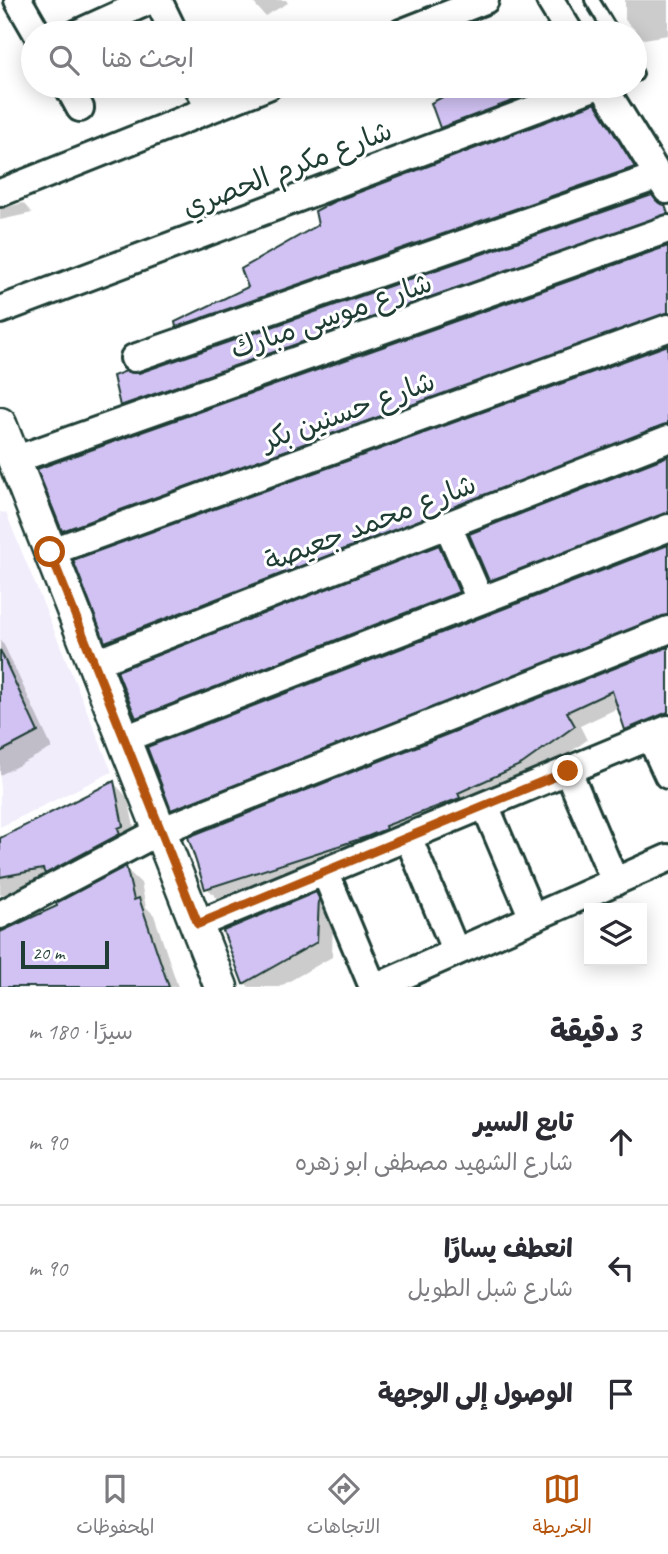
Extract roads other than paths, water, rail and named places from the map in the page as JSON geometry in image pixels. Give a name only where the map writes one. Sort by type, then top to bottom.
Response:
[{"type":"street","points":[[18,0],[30,21]]},
{"type":"street","points":[[105,21],[151,0]]},
{"type":"street","points":[[158,0],[168,21]]},
{"type":"street","points":[[432,21],[485,0]]},
{"type":"street","points":[[550,0],[563,21]]},
{"type":"street","points":[[0,193],[202,98]]},
{"type":"street","name":"شارع مكرم الحصري","points":[[0,310],[564,98]]},
{"type":"street","points":[[134,358],[663,184],[610,98]]},
{"type":"street","name":"شارع موسى مبارك","points":[[14,460],[668,229]]},
{"type":"street","name":"شارع حسنين بكر","points":[[50,552],[668,328]]},
{"type":"street","points":[[0,424],[221,987]]},
{"type":"street","name":"شارع محمد جعيصة","points":[[94,663],[668,439]]},
{"type":"street","points":[[448,526],[480,600]]},
{"type":"street","points":[[124,739],[668,528]]},
{"type":"street","points":[[0,915],[160,831],[668,630]]},
{"type":"street","points":[[198,924],[659,732],[668,775]]},
{"type":"street","points":[[568,771],[615,881]]},
{"type":"street","points":[[485,805],[533,918]]},
{"type":"street","points":[[408,836],[456,952]]},
{"type":"street","points":[[325,872],[375,987],[668,858]]},
{"type":"lane","points":[[592,0],[605,21]]}]
